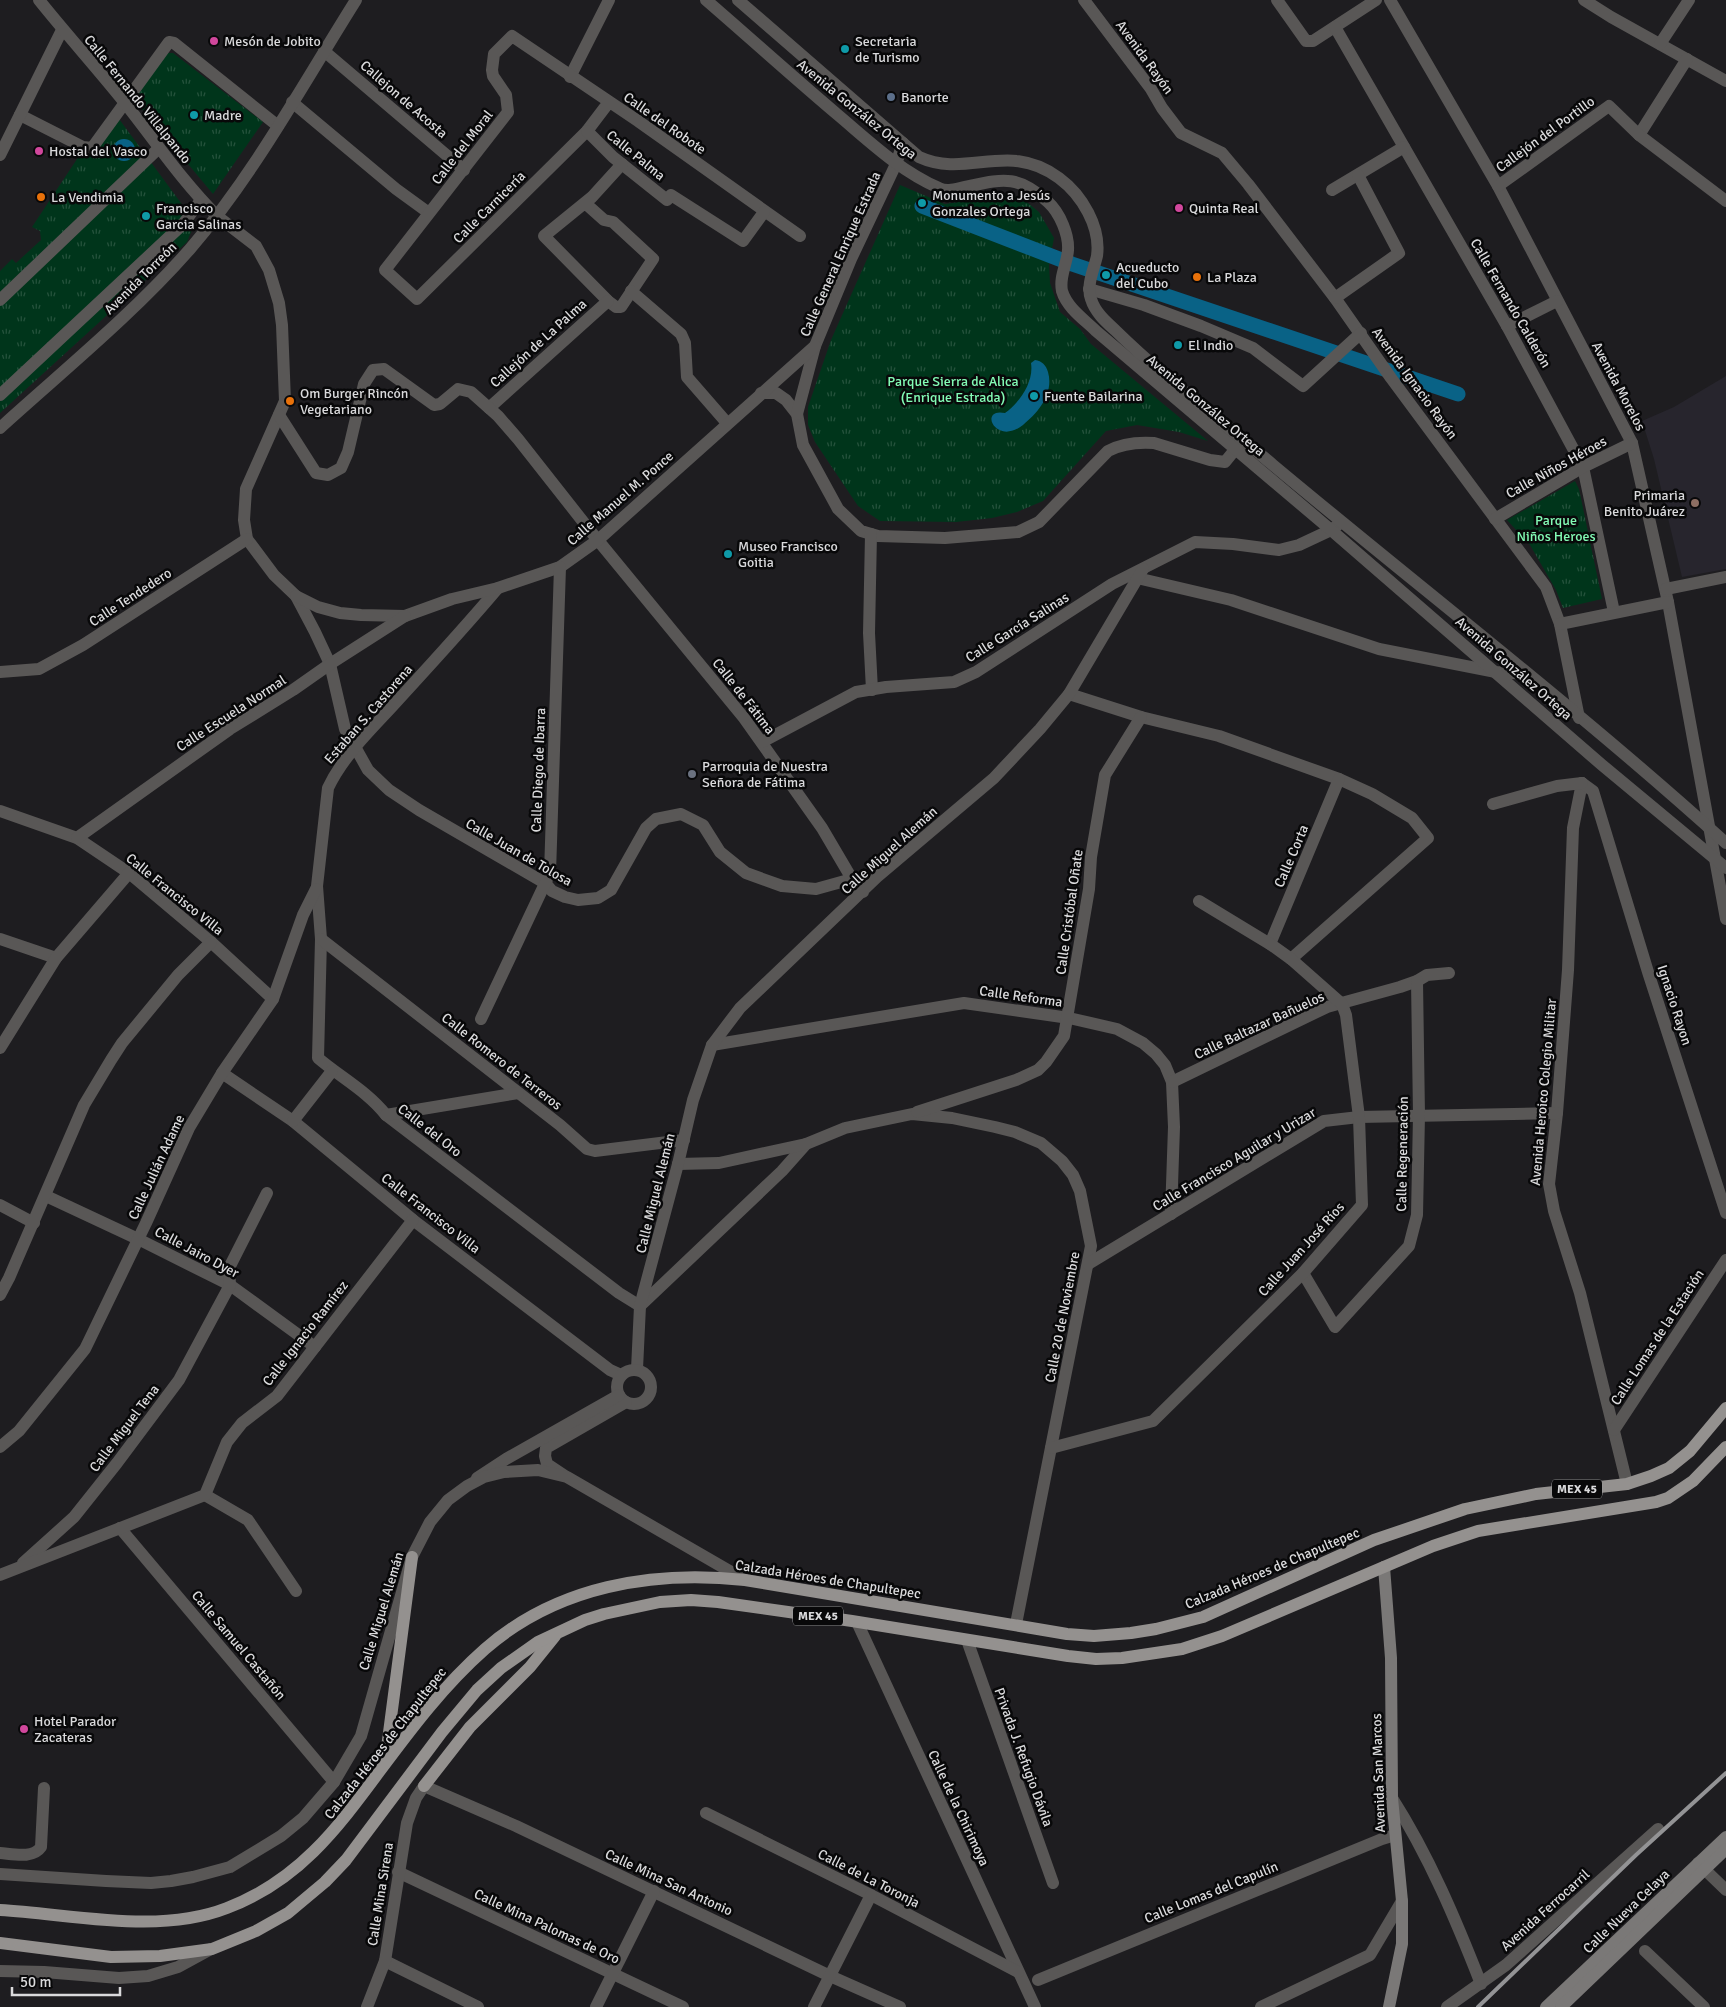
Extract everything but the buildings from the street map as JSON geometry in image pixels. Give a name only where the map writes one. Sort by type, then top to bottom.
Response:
[{"type":"main road","name":"Calzada Héroes de Chapultepec","points":[[0,1910],[99,1919],[150,1921],[186,1918],[226,1909],[271,1885],[308,1859],[332,1834],[439,1694],[467,1666],[487,1647],[544,1610],[572,1597],[625,1582],[690,1576],[745,1580],[1067,1634],[1115,1635],[1156,1629],[1203,1617],[1374,1540],[1465,1509],[1536,1494],[1627,1484],[1651,1476],[1669,1468],[1690,1451],[1726,1408]]},
{"type":"main road","name":"MEX 45","points":[[0,1943],[111,1957],[160,1956],[212,1949],[256,1931],[288,1913],[325,1882],[346,1860],[442,1732],[477,1690],[519,1654],[558,1632],[585,1620],[627,1608],[660,1602],[691,1600],[857,1622],[1096,1659],[1122,1658],[1182,1649],[1222,1636],[1433,1546],[1478,1531],[1627,1507],[1668,1498],[1693,1481],[1726,1447]]},
{"type":"main road","points":[[385,1764],[412,1557]]},
{"type":"main road","name":"Avenida San Marcos","points":[[1384,1567],[1391,1658],[1392,1798],[1402,1901],[1402,1944],[1389,2007]]},
{"type":"main road","points":[[424,1786],[470,1727],[530,1667],[558,1632]]},
{"type":"main road","name":"Calle Nueva Celaya","points":[[1561,2007],[1701,1866],[1726,1837]]},
{"type":"main road","name":"Calle Nueva Celaya","points":[[1546,2007],[1701,1866],[1726,1849]]},
{"type":"street","name":"Calle Fernando Villalpando","points":[[38,0],[124,102],[158,148],[201,200],[216,216],[256,246],[269,270],[278,303],[285,365],[285,401],[246,490],[244,520],[247,539]]},
{"type":"street","name":"Avenida Torreón","points":[[0,428],[127,313],[190,249],[240,183],[278,126],[356,0]]},
{"type":"street","points":[[570,77],[609,0]]},
{"type":"street","name":"Avenida González Ortega","points":[[706,0],[896,164],[940,188],[950,190],[1011,180],[1022,183],[1049,203],[1058,214],[1064,229],[1068,249],[1061,277],[1063,292],[1072,309],[1096,331],[1239,444],[1336,526],[1496,672],[1602,765],[1714,856],[1726,868]]},
{"type":"street","name":"Avenida González Ortega","points":[[738,0],[919,157],[930,162],[946,164],[1002,160],[1025,162],[1035,164],[1058,177],[1088,211],[1094,225],[1097,236],[1097,253],[1089,289],[1090,298],[1097,312],[1239,444]]},
{"type":"street","name":"Avenida Rayón","points":[[1084,0],[1151,89],[1162,108]]},
{"type":"street","points":[[1278,0],[1306,41],[1313,41],[1376,0]]},
{"type":"street","name":"Avenida Morelos","points":[[1390,0],[1498,186],[1632,443],[1667,595],[1714,856]]},
{"type":"street","points":[[1584,0],[1611,18],[1726,81]]},
{"type":"street","points":[[1660,44],[1689,0]]},
{"type":"street","name":"Calle Fernando Calderón","points":[[1335,27],[1507,326],[1582,467],[1614,612]]},
{"type":"street","points":[[0,155],[62,30]]},
{"type":"street","name":"Calle del Robote","points":[[512,36],[645,126],[800,236]]},
{"type":"street","name":"Calle del Moral","points":[[385,270],[508,112],[506,95],[493,76],[492,70],[494,54],[512,36]]},
{"type":"street","points":[[20,115],[83,147],[92,148],[164,45],[174,42],[278,126]]},
{"type":"street","name":"Callejon de Acosta","points":[[324,51],[464,170]]},
{"type":"street","points":[[1687,59],[1639,135],[1726,200]]},
{"type":"street","points":[[292,102],[396,189],[429,213]]},
{"type":"street","name":"Calle Carnicería","points":[[385,270],[417,299],[587,131],[609,102]]},
{"type":"street","name":"Callejón del Portillo","points":[[1498,186],[1609,106],[1639,135]]},
{"type":"street","name":"Avenida Ignacio Rayón","points":[[1162,108],[1181,133],[1222,153],[1253,191],[1361,333],[1391,378],[1546,587],[1560,624],[1579,718]]},
{"type":"street","name":"Calle Palma","points":[[587,131],[594,141],[668,200],[671,195],[743,241],[764,212]]},
{"type":"street","name":"Calle General Enrique Estrada","points":[[903,143],[896,164],[851,259],[815,346],[797,414],[803,445],[838,509],[861,530],[878,536],[944,538],[1018,532],[1039,522],[1108,451],[1116,447],[1146,442],[1154,443],[1210,460],[1225,462],[1239,444]]},
{"type":"street","points":[[1332,190],[1404,147]]},
{"type":"street","points":[[0,300],[158,148]]},
{"type":"street","points":[[585,203],[604,220],[613,222],[654,259],[621,307],[616,307],[608,301],[544,236],[585,203],[622,164]]},
{"type":"street","points":[[1335,298],[1399,254],[1358,175]]},
{"type":"street","points":[[0,395],[183,224],[201,200]]},
{"type":"street","points":[[1089,289],[1144,305],[1253,348],[1303,386],[1361,333]]},
{"type":"street","points":[[631,291],[681,334],[685,343],[687,377],[727,424]]},
{"type":"street","name":"Callejón de La Palma","points":[[489,408],[608,301]]},
{"type":"street","points":[[1507,326],[1557,301]]},
{"type":"street","name":"Calle Manuel M. Ponce","points":[[296,596],[318,607],[340,613],[405,616],[560,567],[598,540],[815,346]]},
{"type":"street","name":"Calle de Fátima","points":[[279,415],[316,473],[328,475],[341,468],[348,452],[364,384],[373,370],[384,369],[434,405],[440,404],[458,389],[470,392],[489,408],[518,439],[744,718],[822,828],[852,879]]},
{"type":"street","points":[[761,393],[776,394],[786,400],[797,414]]},
{"type":"street","name":"Calle Niños Héroes","points":[[1495,518],[1582,467],[1632,443]]},
{"type":"street","points":[[1140,573],[1195,542],[1233,544],[1279,550],[1299,544],[1336,526]]},
{"type":"street","name":"Avenida González Ortega","points":[[1336,526],[1528,674],[1726,843]]},
{"type":"street","points":[[872,534],[869,633],[872,690]]},
{"type":"street","points":[[247,539],[274,575],[296,596]]},
{"type":"street","name":"Calle Tendedero","points":[[0,672],[38,669],[83,645],[247,539]]},
{"type":"street","name":"Calle Diego de Ibarra","points":[[481,1019],[550,873],[560,567]]},
{"type":"street","points":[[1140,573],[1231,600],[1379,649],[1496,672],[1528,674]]},
{"type":"street","name":"Calle García Salinas","points":[[762,742],[856,692],[954,682],[976,672],[1112,584],[1140,573]]},
{"type":"street","name":"Calle Miguel Alemán","points":[[637,1369],[640,1306],[693,1100],[712,1045],[740,1008],[877,877],[994,778],[1040,729],[1069,694],[1140,573]]},
{"type":"street","points":[[1560,624],[1614,612],[1726,577]]},
{"type":"street","name":"Estaban S. Castorena","points":[[317,886],[328,788],[335,774],[355,748],[498,588]]},
{"type":"street","name":"Calle Juan de Tolosa","points":[[296,596],[330,664],[345,729],[368,770],[390,790],[419,810],[544,883],[552,891],[578,900],[598,898],[611,890],[646,828],[656,819],[681,814],[703,825],[720,852],[746,873],[782,886],[816,888],[852,879]]},
{"type":"street","name":"Calle Escuela Normal","points":[[77,838],[230,729],[405,616]]},
{"type":"street","points":[[1069,694],[1141,717],[1219,736],[1339,779],[1372,794],[1412,818],[1428,838],[1291,959]]},
{"type":"street","name":"Calle Cristóbal Oñate","points":[[912,1114],[1016,1080],[1038,1070],[1064,1036],[1069,1018],[1091,857],[1105,775],[1141,717]]},
{"type":"street","name":"Calle Corta","points":[[1270,944],[1339,779]]},
{"type":"street","points":[[1493,804],[1557,786],[1582,784]]},
{"type":"street","name":"Ignacio Rayon","points":[[1582,784],[1593,791],[1648,972],[1726,1213]]},
{"type":"street","name":"Avenida Heroico Colegio Militar","points":[[1582,784],[1573,828],[1568,970],[1557,1113],[1549,1184],[1552,1202],[1580,1293],[1627,1484]]},
{"type":"street","name":"Calle Francisco Villa","points":[[0,811],[77,838],[129,873],[211,942],[273,999]]},
{"type":"street","points":[[1714,856],[1726,919]]},
{"type":"street","points":[[0,1048],[56,958],[129,873]]},
{"type":"street","points":[[852,879],[863,892]]},
{"type":"street","name":"Calle del Oro","points":[[317,886],[321,939],[318,1058],[332,1071],[374,1100],[386,1115],[618,1293],[640,1306]]},
{"type":"street","name":"Calle Julián Adame","points":[[0,1447],[25,1424],[85,1348],[189,1128],[222,1073],[273,999],[303,915],[317,886]]},
{"type":"street","points":[[1199,901],[1291,959],[1342,1004]]},
{"type":"street","points":[[0,939],[56,958]]},
{"type":"street","name":"Calle Romero de Terreros","points":[[321,939],[518,1093],[586,1149],[595,1151],[684,1140]]},
{"type":"street","points":[[0,1295],[46,1196],[84,1105],[122,1043],[178,975],[211,942]]},
{"type":"street","name":"Calle Baltazar Bañuelos","points":[[1172,1082],[1327,1007],[1417,981],[1427,974],[1449,973]]},
{"type":"street","name":"Calle Regeneración","points":[[1303,1273],[1335,1327],[1410,1246],[1417,1215],[1419,1115],[1417,981]]},
{"type":"street","name":"Calle Reforma","points":[[712,1045],[964,1003],[1069,1018],[1117,1029],[1143,1042],[1165,1065],[1172,1082],[1174,1127],[1171,1214]]},
{"type":"street","name":"Calle Juan José Ríos","points":[[1051,1448],[1154,1420],[1303,1273],[1362,1205],[1359,1117],[1346,1015],[1342,1004]]},
{"type":"street","points":[[293,1121],[332,1071]]},
{"type":"street","name":"Calle Francisco Villa","points":[[222,1073],[293,1121],[413,1220],[610,1370],[621,1375]]},
{"type":"street","points":[[386,1115],[518,1093]]},
{"type":"street","name":"Calle Francisco Aguilar y Urizar","points":[[1088,1264],[1324,1121],[1359,1117],[1557,1113]]},
{"type":"street","name":"Calle 20 de Noviembre","points":[[640,1306],[782,1171],[806,1144],[845,1128],[912,1114],[952,1118],[1015,1132],[1041,1143],[1054,1153],[1073,1175],[1080,1191],[1091,1246],[1016,1624]]},
{"type":"street","points":[[678,1164],[719,1163],[806,1144]]},
{"type":"street","points":[[230,1285],[229,1268],[267,1193]]},
{"type":"street","name":"Calle Jairo Dyer","points":[[46,1196],[230,1285],[315,1347]]},
{"type":"street","points":[[0,1205],[34,1223]]},
{"type":"street","name":"Calle Ignacio Ramírez","points":[[205,1495],[227,1442],[242,1423],[277,1396],[413,1220]]},
{"type":"street","name":"Calle Lomas de la Estación","points":[[1614,1430],[1726,1260]]},
{"type":"street","name":"Calle Miguel Tena","points":[[15,1569],[74,1517],[117,1463],[179,1380],[230,1285]]},
{"type":"street","points":[[637,1369],[650,1379],[651,1390],[649,1396],[641,1403],[635,1404],[623,1398],[617,1386],[621,1375],[637,1369]]},
{"type":"street","points":[[623,1398],[546,1448],[547,1464],[745,1580]]},
{"type":"street","name":"Calle Miguel Alemán","points":[[0,1874],[151,1883],[193,1877],[230,1867],[281,1836],[302,1818],[334,1782],[361,1736],[412,1557],[436,1515],[448,1500],[506,1459],[623,1398]]},
{"type":"street","points":[[466,1486],[504,1472],[538,1470],[567,1477]]},
{"type":"street","points":[[0,1575],[205,1495],[248,1520],[296,1591]]},
{"type":"street","name":"Calle Samuel Castañón","points":[[120,1528],[334,1782]]},
{"type":"street","name":"Calle de la Chirimoya","points":[[857,1622],[1035,2007]]},
{"type":"street","name":"Privada J. Refugio Dávila","points":[[967,1640],[1053,1883]]},
{"type":"street","name":"Calle Mina Sirena","points":[[367,2007],[385,1961],[407,1823],[416,1798],[424,1786]]},
{"type":"street","name":"Calle Mina San Antonio","points":[[424,1786],[516,1826],[830,1976],[900,2007]]},
{"type":"street","points":[[0,1853],[31,1855],[38,1852],[41,1847],[44,1788]]},
{"type":"street","points":[[1392,1798],[1410,1828],[1458,1926],[1481,1984]]},
{"type":"street","name":"Calle de La Toronja","points":[[706,1814],[871,1895],[1018,1972]]},
{"type":"street","name":"Avenida Ferrocarril","points":[[1447,2007],[1506,1965],[1658,1830]]},
{"type":"street","name":"Calle Lomas del Capulín","points":[[1038,1980],[1395,1835]]},
{"type":"street","points":[[1701,1866],[1726,1890]]},
{"type":"street","name":"Calle Mina Palomas de Oro","points":[[398,1872],[683,2007]]},
{"type":"street","points":[[596,2007],[654,1891]]},
{"type":"street","points":[[814,2007],[871,1895]]},
{"type":"street","points":[[1260,2007],[1370,1955],[1402,1901]]},
{"type":"street","points":[[0,1971],[44,1972],[119,1978],[148,1976],[178,1967],[212,1949]]},
{"type":"street","points":[[1645,1951],[1704,2007]]},
{"type":"street","points":[[385,1961],[478,2007]]},
{"type":"shaded area","name":"Primaria Benito Juárez","points":[[1726,376],[1726,569],[1682,577],[1654,459],[1642,421],[1674,407]]},
{"type":"green space","points":[[166,53],[173,53],[263,122],[213,194],[133,98]]},
{"type":"green space","points":[[119,119],[195,222],[187,242],[0,413],[0,271],[12,259],[16,263],[41,240],[40,231],[32,227],[81,153],[95,153]]},
{"type":"green space","name":"Parque Sierra de Alica (Enrique Estrada)","points":[[900,185],[945,204],[1006,195],[1022,198],[1039,212],[1054,238],[1049,265],[1050,283],[1060,312],[1080,329],[1091,344],[1208,441],[1179,432],[1137,425],[1106,431],[1043,501],[1017,512],[992,518],[956,522],[880,521],[858,506],[815,442],[808,425],[808,407],[831,340]]},
{"type":"green space","name":"Parque Niños Heroes","points":[[1575,481],[1579,489],[1602,599],[1563,608],[1556,590],[1530,545],[1507,520]]},
{"type":"water","points":[[124,139],[132,142],[135,150],[132,158],[124,161],[116,158],[113,150],[116,142]]},
{"type":"water","name":"Fuente Bailarina","points":[[1035,360],[1040,361],[1048,372],[1049,387],[1044,402],[1023,425],[1013,431],[1005,432],[998,429],[993,425],[992,415],[1005,413],[1021,397],[1028,384],[1031,363]]},
{"type":"waterway","name":"Acueducto del Cubo","points":[[922,206],[1072,264],[1458,394]]},
{"type":"railway","points":[[1478,2007],[1636,1855],[1726,1773]]},
{"type":"place","name":"Mesón de Jobito","points":[[214,41]]},
{"type":"place","name":"Secretaria de Turismo","points":[[845,49]]},
{"type":"place","name":"Banorte","points":[[891,97]]},
{"type":"place","name":"Madre","points":[[194,115]]},
{"type":"place","name":"Hostal del Vasco","points":[[39,151]]},
{"type":"place","name":"La Vendimia","points":[[41,197]]},
{"type":"place","name":"Monumento a Jesús Gonzales Ortega","points":[[922,203]]},
{"type":"place","name":"Quinta Real","points":[[1179,208]]},
{"type":"place","name":"Francisco Garcia Salinas","points":[[146,216]]},
{"type":"place","name":"Acueducto del Cubo","points":[[1106,275]]},
{"type":"place","name":"La Plaza","points":[[1197,277]]},
{"type":"place","name":"El Indio","points":[[1178,345]]},
{"type":"place","name":"Fuente Bailarina","points":[[1034,396]]},
{"type":"place","name":"Om Burger Rincón Vegetariano","points":[[290,401]]},
{"type":"place","name":"Primaria Benito Juárez","points":[[1695,503]]},
{"type":"place","name":"Museo Francisco Goitia","points":[[728,554]]},
{"type":"place","name":"Parroquia de Nuestra Señora de Fátima","points":[[692,774]]},
{"type":"place","name":"Hotel Parador Zacateras","points":[[24,1729]]}]
